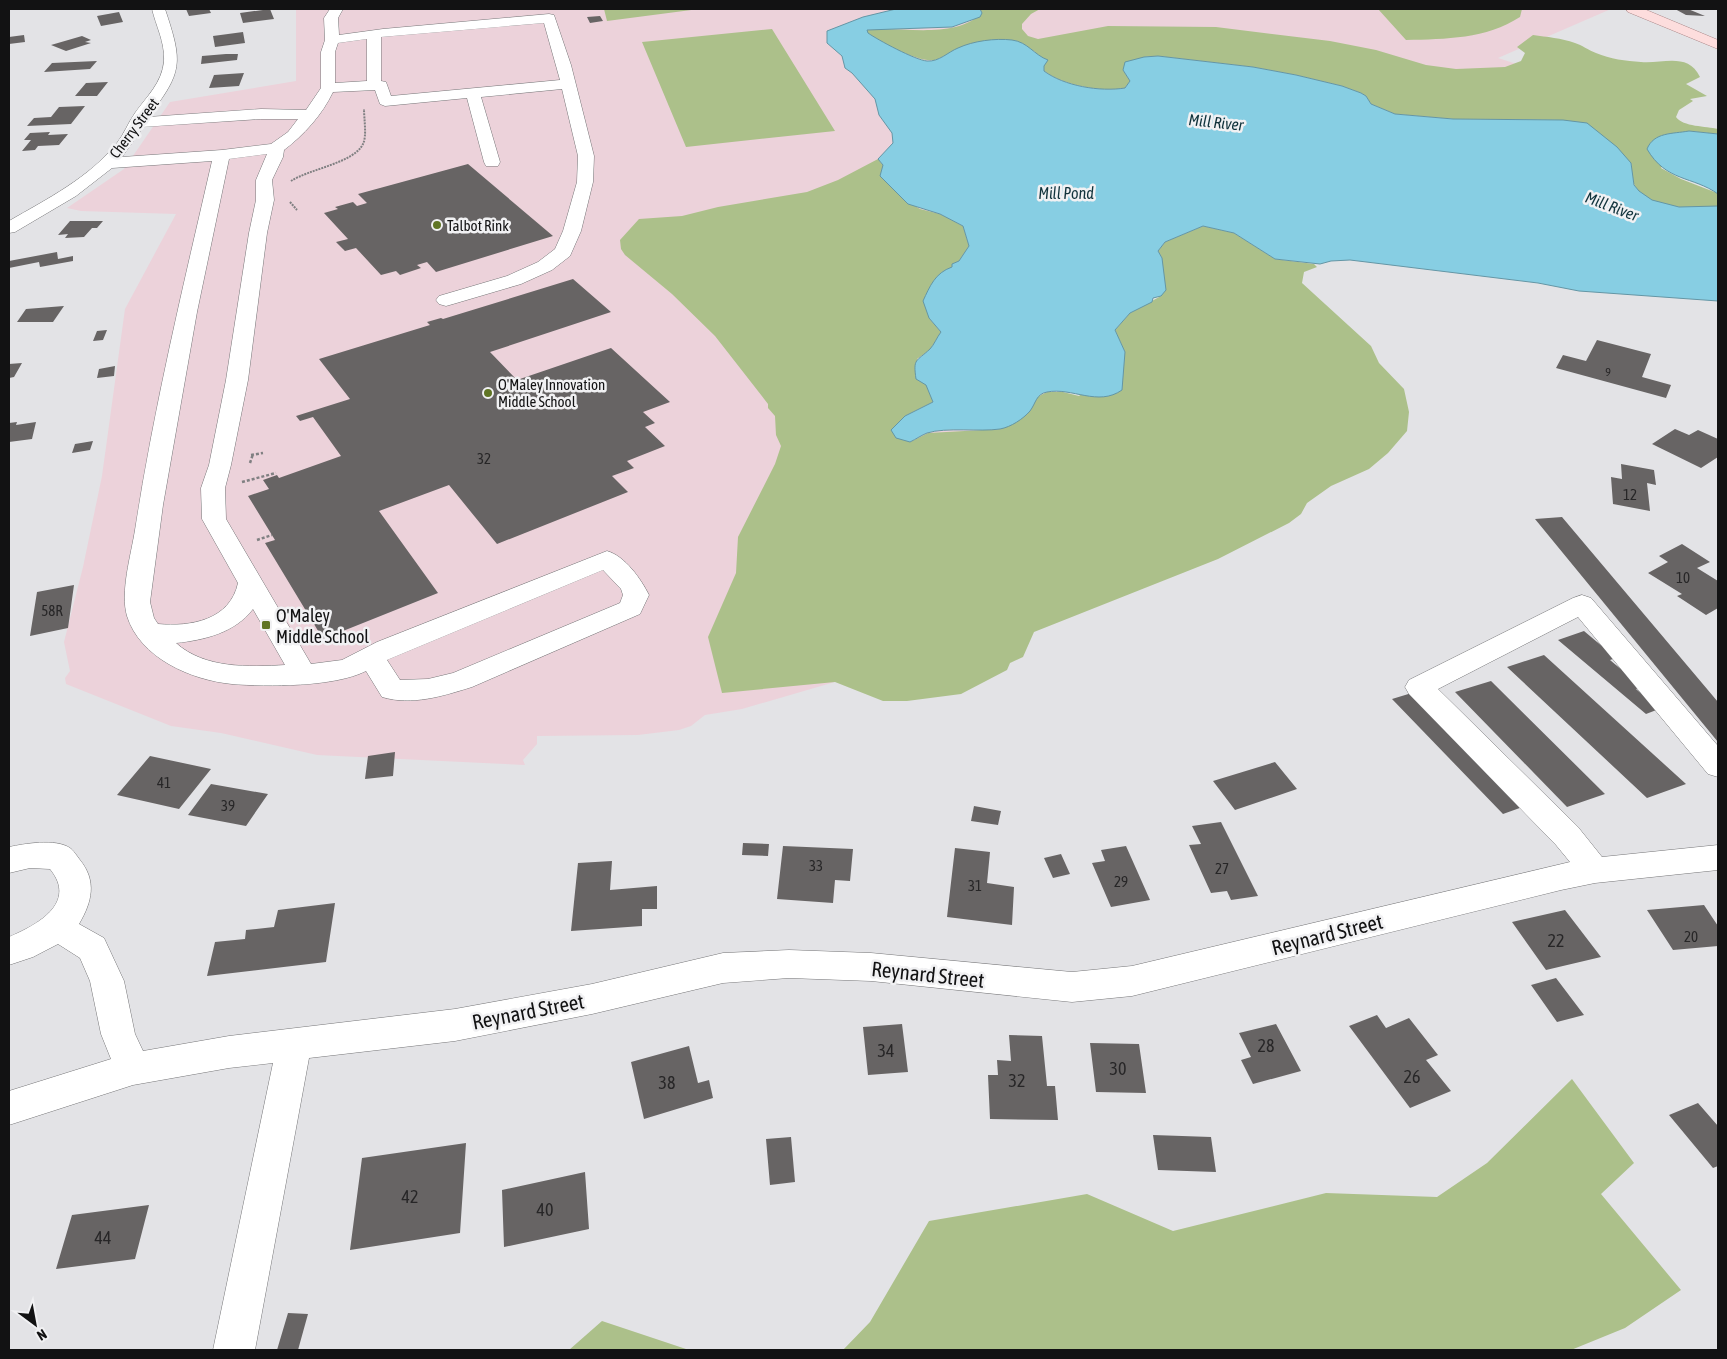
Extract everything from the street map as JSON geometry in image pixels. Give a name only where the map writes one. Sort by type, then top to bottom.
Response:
[{"type":"main road","points":[[1633,9],[1718,45]]},
{"type":"street","name":"Cherry Street","points":[[9,228],[43,209],[108,163],[123,146],[137,123],[156,100],[167,81],[170,70],[171,48],[158,9]]},
{"type":"street","points":[[108,163],[222,156],[276,148],[294,135],[321,102],[328,88],[328,52],[332,40],[331,18],[336,9]]},
{"type":"street","points":[[332,40],[374,34],[549,18],[569,84],[586,156],[585,182],[572,230],[563,252],[546,266],[514,280],[446,300]]},
{"type":"street","points":[[374,34],[374,85]]},
{"type":"street","points":[[328,88],[381,85],[385,101],[569,84]]},
{"type":"street","points":[[473,94],[492,162]]},
{"type":"street","points":[[137,123],[268,114],[311,114]]},
{"type":"street","points":[[276,148],[275,156],[264,180],[265,200],[258,233],[237,380],[220,465],[213,488],[214,519],[304,674]]},
{"type":"street","points":[[222,156],[187,312],[151,505],[138,602],[141,618],[150,633],[182,661],[206,669],[249,675],[304,674],[347,670],[371,657],[386,649],[607,559],[632,586],[636,595],[631,608],[471,677],[438,688],[409,692],[392,690],[371,657]]},
{"type":"street","points":[[150,633],[178,634],[205,628],[225,619],[240,610],[250,591],[251,583]]},
{"type":"street","points":[[1595,870],[1567,836],[1419,687],[1582,604],[1718,766]]},
{"type":"street","points":[[9,860],[30,855],[58,858],[75,878],[75,903],[58,927],[30,944],[9,951]]},
{"type":"street","name":"Reynard Street","points":[[9,1108],[133,1069],[228,1052],[455,1025],[592,999],[723,968],[789,964],[871,967],[1072,987],[1132,980],[1198,966],[1490,893],[1595,870],[1718,858]]},
{"type":"street","points":[[58,927],[92,948],[107,981],[118,1034],[133,1069]]},
{"type":"street","points":[[234,1350],[294,1044]]},
{"type":"path","points":[[290,182],[307,171],[347,158],[362,147],[364,143],[364,106]]},
{"type":"path","points":[[285,194],[296,210]]},
{"type":"path","points":[[236,483],[276,473]]},
{"type":"shaded area","name":"O'Maley Innovation Middle School","points":[[296,9],[1611,9],[1498,58],[1609,94],[1251,146],[845,679],[742,709],[705,715],[691,726],[679,730],[638,735],[537,736],[537,744],[523,760],[525,765],[317,755],[221,733],[171,726],[66,684],[65,678],[70,671],[64,642],[83,567],[102,476],[125,309],[176,214],[81,211],[67,208],[124,169],[170,102],[296,81]]},
{"type":"green space","points":[[604,9],[699,9],[607,21]]},
{"type":"green space","points":[[980,9],[1040,9],[1031,14],[1022,24],[1022,29],[1028,36],[1038,39],[1108,26],[1216,27],[1330,41],[1376,50],[1426,65],[1456,69],[1505,67],[1521,61],[1525,53],[1517,47],[1533,35],[1570,41],[1601,55],[1618,59],[1641,62],[1682,62],[1689,64],[1695,69],[1700,77],[1686,84],[1707,96],[1690,99],[1693,101],[1679,110],[1676,117],[1684,123],[1718,129],[1718,134],[1689,131],[1661,168],[1681,179],[1717,193],[1718,206],[1697,208],[1673,206],[1650,199],[1641,194],[1635,186],[1631,163],[1563,120],[1453,119],[1395,114],[1371,104],[1366,96],[1361,93],[1342,86],[1253,67],[1158,56],[1144,57],[1123,70],[1130,81],[1125,88],[1083,87],[1062,81],[1044,71],[1044,66],[1034,51],[1000,43],[981,42],[970,44],[938,59],[931,60],[902,52],[867,33],[867,30],[877,29],[946,29],[971,21],[982,13]]},
{"type":"green space","points":[[1378,9],[1522,9],[1520,17],[1480,34],[1451,38],[1406,40]]},
{"type":"green space","points":[[772,29],[835,131],[686,147],[642,42]]},
{"type":"green space","points":[[878,159],[915,206],[940,214],[963,226],[969,246],[959,261],[953,264],[929,318],[941,332],[931,349],[917,359],[933,402],[905,416],[910,442],[928,433],[1001,429],[1030,410],[1037,397],[1047,392],[1063,392],[1079,396],[1125,352],[1115,330],[1130,313],[1161,296],[1162,258],[1158,251],[1165,242],[1203,226],[1234,233],[1275,259],[1314,264],[1317,267],[1304,272],[1302,283],[1371,346],[1379,363],[1404,389],[1409,412],[1407,431],[1388,453],[1369,469],[1331,486],[1307,503],[1301,514],[1289,523],[1218,559],[1034,632],[1023,657],[1010,663],[1007,670],[961,694],[907,701],[883,701],[835,682],[722,693],[708,637],[736,573],[738,537],[775,464],[781,446],[776,435],[775,416],[768,408],[768,404],[715,336],[672,294],[625,255],[621,249],[620,240],[639,219],[682,216],[718,207],[807,192],[838,180]]},
{"type":"green space","points":[[1572,1079],[1634,1163],[1601,1194],[1681,1290],[1625,1328],[1571,1350],[843,1350],[870,1322],[929,1221],[1087,1194],[1173,1231],[1326,1193],[1437,1197],[1487,1163]]},
{"type":"green space","points":[[602,1321],[689,1350],[569,1350]]},
{"type":"water","name":"Mill Pond","points":[[896,9],[980,9],[982,13],[980,17],[952,27],[867,30],[868,33],[880,40],[921,60],[931,61],[977,42],[1005,39],[1018,41],[1048,60],[1044,66],[1044,71],[1062,81],[1083,87],[1125,88],[1130,81],[1123,70],[1125,62],[1144,57],[1158,56],[1253,67],[1342,86],[1361,93],[1366,96],[1371,104],[1395,114],[1453,119],[1563,120],[1587,123],[1617,147],[1631,163],[1634,185],[1652,200],[1679,207],[1718,206],[1718,301],[1579,291],[1538,283],[1350,260],[1331,261],[1320,264],[1275,259],[1234,233],[1203,226],[1165,242],[1158,251],[1162,258],[1166,290],[1161,296],[1153,298],[1152,302],[1130,313],[1115,330],[1125,352],[1122,390],[1104,397],[1056,391],[1047,392],[1038,397],[1024,417],[1004,428],[935,431],[910,442],[896,438],[891,430],[905,416],[933,402],[926,385],[916,379],[915,364],[931,347],[941,332],[929,318],[923,301],[937,276],[959,261],[969,246],[963,226],[940,214],[908,204],[880,176],[883,165],[878,159],[893,143],[892,133],[879,115],[875,99],[852,73],[845,68],[842,56],[827,43],[827,31],[863,17]]},
{"type":"water","points":[[1689,131],[1718,134],[1718,194],[1709,188],[1671,173],[1654,160],[1647,149],[1654,139],[1664,135]]},
{"type":"building","points":[[186,9],[209,9],[211,13],[189,16]]},
{"type":"building","points":[[270,9],[274,19],[243,23],[240,13]]},
{"type":"building","points":[[1675,9],[1688,9],[1705,16],[1686,15]]},
{"type":"building","points":[[119,12],[123,22],[101,26],[97,16]]},
{"type":"building","points":[[600,16],[603,21],[590,23],[587,17]]},
{"type":"building","points":[[243,32],[245,43],[215,47],[213,36]]},
{"type":"building","points":[[24,35],[25,42],[9,44],[9,37]]},
{"type":"building","points":[[82,36],[91,40],[85,42],[91,43],[66,51],[51,45]]},
{"type":"building","points":[[238,54],[237,60],[201,64],[202,56]]},
{"type":"building","points":[[97,61],[90,69],[44,72],[52,63]]},
{"type":"building","points":[[244,73],[239,86],[209,88],[214,75]]},
{"type":"building","points":[[108,82],[97,96],[75,96],[86,83]]},
{"type":"building","points":[[85,106],[71,124],[27,126],[34,118],[51,117],[59,107]]},
{"type":"building","points":[[50,132],[48,135],[68,134],[59,145],[38,146],[35,150],[22,151],[31,140],[24,140],[30,133]]},
{"type":"building","name":"Talbot Rink","points":[[468,164],[553,236],[436,272],[427,262],[417,265],[421,268],[400,275],[396,271],[381,275],[356,248],[345,251],[336,242],[348,239],[324,213],[338,209],[335,207],[353,202],[357,206],[367,203],[358,194]]},
{"type":"building","points":[[70,221],[103,221],[97,228],[92,228],[84,237],[65,238],[68,234],[58,235]]},
{"type":"building","points":[[57,252],[58,259],[73,256],[73,261],[40,267],[39,262],[9,268],[9,261]]},
{"type":"building","points":[[573,279],[611,312],[490,352],[517,380],[611,348],[670,402],[643,412],[655,423],[645,427],[665,446],[627,461],[634,468],[612,476],[628,492],[497,544],[449,485],[379,511],[438,593],[323,639],[265,543],[275,540],[248,496],[269,489],[263,480],[277,475],[279,478],[341,456],[313,417],[300,421],[296,416],[350,399],[319,359],[430,325],[427,322],[443,319]]},
{"type":"building","points":[[64,306],[53,322],[17,322],[26,309]]},
{"type":"building","points":[[107,330],[103,340],[93,341],[97,331]]},
{"type":"building","points":[[1597,340],[1651,354],[1642,377],[1671,385],[1666,398],[1556,368],[1563,355],[1586,361]]},
{"type":"building","points":[[22,363],[14,377],[9,378],[9,364]]},
{"type":"building","points":[[115,366],[114,376],[97,378],[99,369]]},
{"type":"building","points":[[17,422],[16,425],[36,422],[32,439],[9,442],[9,423]]},
{"type":"building","points":[[1675,429],[1689,435],[1698,430],[1718,439],[1718,457],[1701,468],[1652,444]]},
{"type":"building","points":[[93,441],[90,450],[72,453],[75,444]]},
{"type":"building","points":[[1621,464],[1654,470],[1656,485],[1647,483],[1650,511],[1613,504],[1611,477],[1622,479]]},
{"type":"building","points":[[1562,517],[1718,702],[1718,742],[1535,519]]},
{"type":"building","points":[[1682,544],[1710,562],[1697,568],[1718,581],[1718,608],[1706,615],[1677,596],[1682,594],[1648,573],[1668,562],[1659,556]]},
{"type":"building","points":[[74,585],[68,628],[30,636],[37,592]]},
{"type":"building","points":[[1584,631],[1616,658],[1610,660],[1642,687],[1636,689],[1659,709],[1646,714],[1558,640]]},
{"type":"building","points":[[1544,655],[1686,784],[1647,798],[1507,667]]},
{"type":"building","points":[[1491,681],[1605,794],[1567,807],[1455,692]]},
{"type":"building","points":[[1415,692],[1528,805],[1503,814],[1392,699]]},
{"type":"building","points":[[395,752],[393,776],[365,779],[368,756]]},
{"type":"building","points":[[150,756],[211,769],[179,809],[117,795]]},
{"type":"building","points":[[1275,762],[1297,789],[1235,810],[1213,781]]},
{"type":"building","points":[[211,784],[268,794],[246,826],[188,815]]},
{"type":"building","points":[[974,806],[1001,811],[998,825],[971,821]]},
{"type":"building","points":[[1221,822],[1258,896],[1231,900],[1227,891],[1211,893],[1189,845],[1201,844],[1192,826]]},
{"type":"building","points":[[743,843],[769,844],[768,856],[742,855]]},
{"type":"building","points":[[783,846],[853,849],[850,881],[835,880],[833,903],[777,899]]},
{"type":"building","points":[[1126,846],[1150,900],[1111,907],[1092,863],[1105,861],[1101,850]]},
{"type":"building","points":[[955,848],[990,852],[987,883],[1014,887],[1012,925],[947,917]]},
{"type":"building","points":[[1061,854],[1070,874],[1053,878],[1044,858]]},
{"type":"building","points":[[612,861],[610,890],[657,886],[657,909],[642,909],[642,926],[571,931],[578,863]]},
{"type":"building","points":[[335,903],[326,962],[207,976],[215,942],[245,939],[246,930],[274,927],[278,910]]},
{"type":"building","points":[[1704,905],[1718,926],[1718,946],[1673,950],[1647,910]]},
{"type":"building","points":[[1565,910],[1601,957],[1546,970],[1512,922]]},
{"type":"building","points":[[1556,978],[1584,1015],[1557,1022],[1531,985]]},
{"type":"building","points":[[1377,1015],[1386,1028],[1409,1018],[1438,1055],[1426,1060],[1451,1091],[1410,1108],[1349,1026]]},
{"type":"building","points":[[902,1024],[908,1072],[868,1075],[863,1027]]},
{"type":"building","points":[[1276,1024],[1301,1071],[1253,1084],[1241,1060],[1251,1057],[1239,1033]]},
{"type":"building","points":[[1009,1035],[1042,1036],[1047,1086],[1055,1086],[1058,1120],[990,1119],[988,1075],[998,1075],[997,1060],[1011,1061]]},
{"type":"building","points":[[1090,1043],[1139,1044],[1146,1093],[1096,1092]]},
{"type":"building","points":[[689,1046],[698,1083],[709,1080],[713,1098],[644,1119],[631,1062]]},
{"type":"building","points":[[1698,1103],[1718,1126],[1718,1166],[1713,1168],[1669,1115]]},
{"type":"building","points":[[1153,1135],[1211,1137],[1216,1172],[1158,1170]]},
{"type":"building","points":[[791,1137],[795,1182],[770,1185],[766,1139]]},
{"type":"building","points":[[466,1143],[460,1233],[350,1250],[362,1158]]},
{"type":"building","points":[[585,1172],[589,1229],[504,1247],[502,1190]]},
{"type":"building","points":[[149,1205],[135,1259],[56,1269],[72,1215]]},
{"type":"building","points":[[288,1313],[308,1314],[298,1350],[277,1350]]},
{"type":"place","name":"Talbot Rink","points":[[437,225]]},
{"type":"place","name":"O'Maley Innovation Middle School","points":[[488,393]]},
{"type":"place","name":"O'Maley Middle School","points":[[266,625]]},
{"type":"water label","name":"Mill River","points":[[1216,122]]},
{"type":"water label","name":"Mill River","points":[[1612,206]]}]
